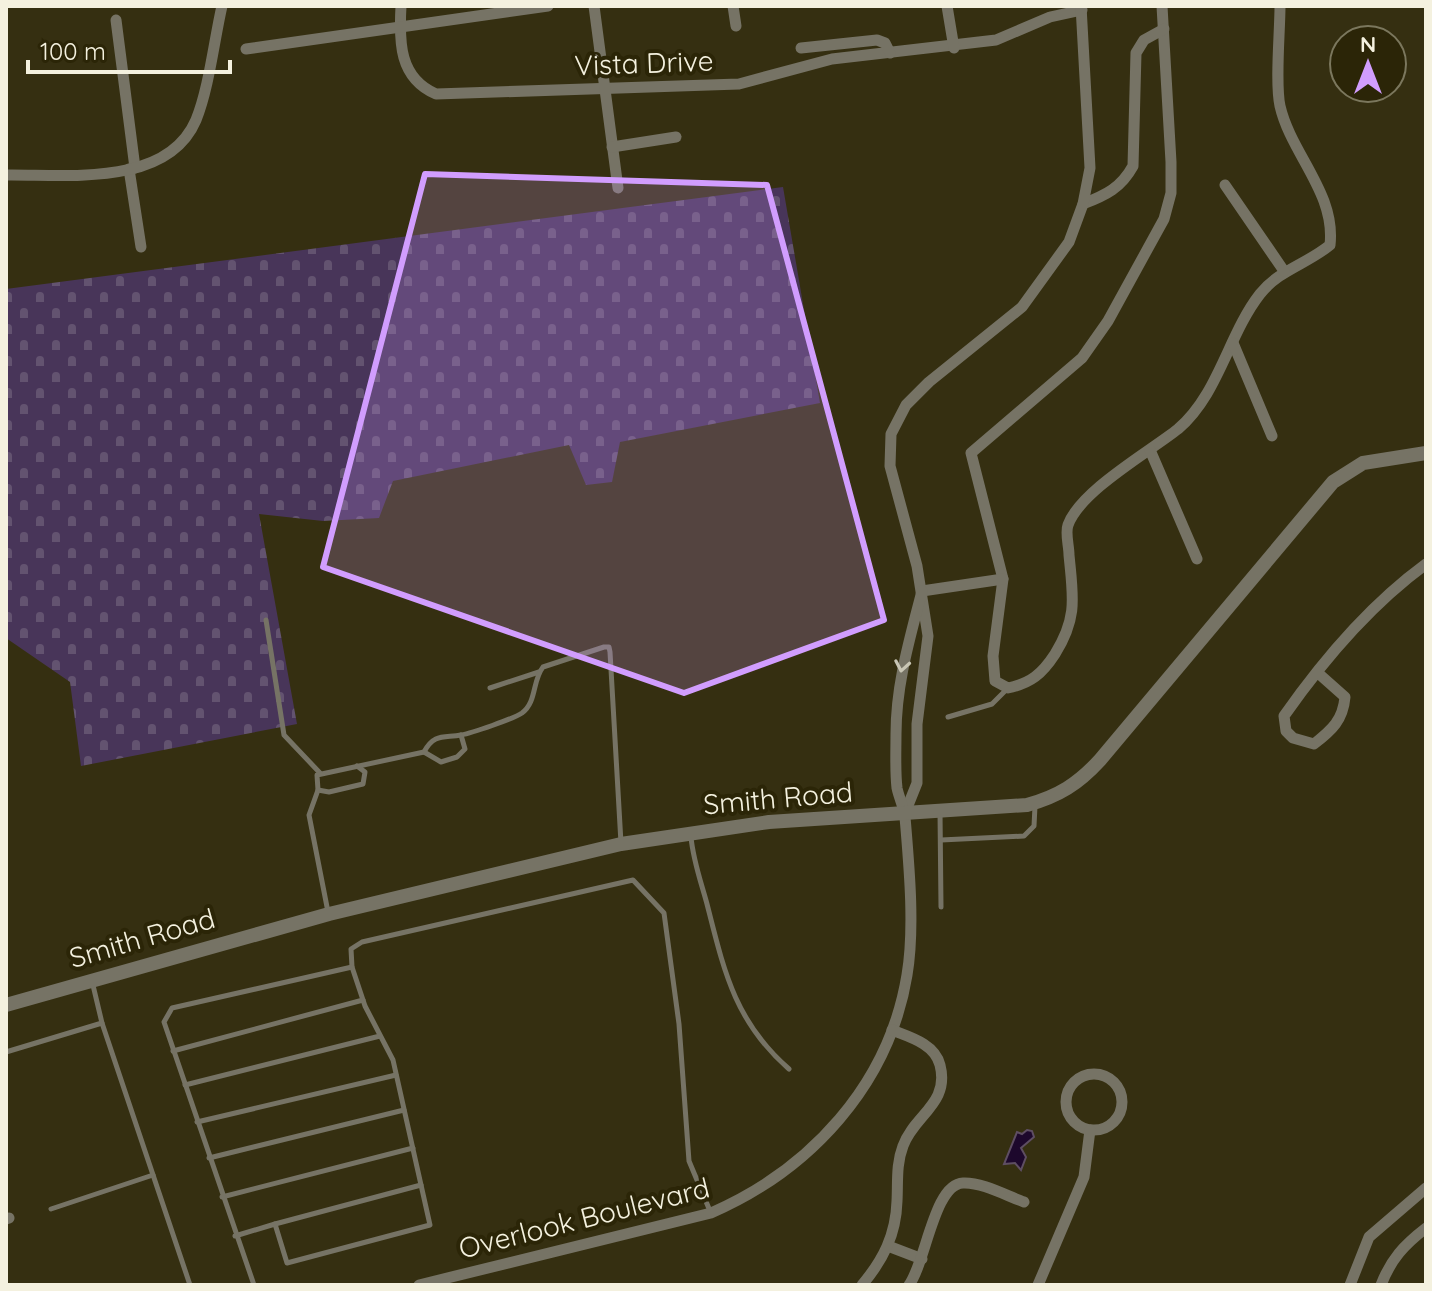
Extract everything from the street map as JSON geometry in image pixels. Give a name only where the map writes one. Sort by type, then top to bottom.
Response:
[{"type":"street","points":[[6,175],[132,168],[161,158],[183,140],[196,120],[222,6]]},
{"type":"street","name":"Vista Drive","points":[[401,6],[400,27],[407,71],[423,88],[436,94],[739,84],[760,81],[832,59],[954,48],[996,40],[1050,17],[1081,8]]},
{"type":"street","points":[[246,49],[548,6]]},
{"type":"street","points":[[594,6],[618,188]]},
{"type":"street","points":[[733,6],[736,26]]},
{"type":"street","points":[[947,6],[954,48]]},
{"type":"street","points":[[1162,6],[1171,193],[1155,240],[1082,358],[971,453],[1003,579],[993,656],[995,681],[1008,688],[1027,684],[1044,671],[1069,632],[1074,611],[1067,526],[1094,493],[1181,426],[1206,395],[1259,295],[1284,271],[1313,260],[1330,245],[1332,228],[1326,207],[1280,106],[1280,6]]},
{"type":"street","points":[[905,813],[917,783],[917,724],[928,636],[922,591],[890,466],[891,434],[906,405],[929,382],[1022,307],[1069,242],[1083,204],[1090,168],[1081,8]]},
{"type":"street","points":[[116,20],[141,247]]},
{"type":"street","points":[[1083,204],[1107,195],[1124,182],[1133,166],[1136,53],[1144,40],[1164,29]]},
{"type":"street","points":[[801,48],[877,40],[885,43],[890,53]]},
{"type":"street","points":[[612,147],[676,137]]},
{"type":"street","points":[[1225,185],[1284,271]]},
{"type":"street","points":[[1233,343],[1272,436]]},
{"type":"street","points":[[1150,450],[1197,559]]},
{"type":"street","name":"Smith Road","points":[[6,1005],[329,914],[621,844],[769,822],[1035,803],[1054,798],[1080,782],[1100,760],[1333,482],[1363,463],[1426,453]]},
{"type":"street","points":[[1318,673],[1345,697],[1344,711],[1334,728],[1314,744],[1293,738],[1286,731],[1284,716],[1318,673],[1373,606],[1426,564]]},
{"type":"street","points":[[922,591],[1003,579]]},
{"type":"street","points":[[905,813],[897,789],[896,731],[909,633],[922,591]]},
{"type":"street","name":"Overlook Boulevard","points":[[419,1285],[711,1213],[767,1185],[816,1146],[865,1085],[892,1030],[904,989],[909,952],[905,813]]},
{"type":"street","points":[[862,1285],[888,1246],[894,1228],[897,1169],[903,1144],[936,1103],[942,1080],[939,1061],[925,1044],[892,1030]]},
{"type":"street","points":[[1097,1074],[1116,1085],[1122,1106],[1111,1124],[1090,1130],[1071,1119],[1066,1098],[1076,1080],[1097,1074]]},
{"type":"street","points":[[1038,1285],[1084,1177],[1090,1130]]},
{"type":"street","points":[[909,1285],[922,1259],[943,1195],[952,1185],[966,1183],[1024,1202]]},
{"type":"street","points":[[1350,1285],[1369,1237],[1426,1188]]},
{"type":"street","points":[[1381,1285],[1390,1261],[1406,1243],[1426,1228]]},
{"type":"street","points":[[888,1246],[922,1259]]},
{"type":"lane","points":[[266,620],[284,735],[320,773]]},
{"type":"lane","points":[[490,688],[539,672],[548,665],[609,647],[621,844]]},
{"type":"lane","points":[[424,752],[432,739],[461,735],[519,715],[528,707],[539,672]]},
{"type":"lane","points":[[948,717],[992,704],[1008,688]]},
{"type":"lane","points":[[329,914],[310,830],[311,803],[318,790],[316,777],[320,773],[424,752],[441,762],[457,757],[465,749],[461,735]]},
{"type":"lane","points":[[318,790],[329,792],[363,784],[365,772],[356,766]]},
{"type":"lane","points":[[941,840],[1024,836],[1034,826],[1035,803]]},
{"type":"lane","points":[[940,811],[941,907]]},
{"type":"lane","points":[[690,832],[719,957],[735,1001],[764,1047],[789,1069]]},
{"type":"lane","points":[[275,1224],[287,1263],[430,1225],[396,1075],[363,1000],[352,967],[351,949],[362,942],[633,880],[664,913],[679,1024],[680,1079],[689,1161],[711,1213]]},
{"type":"lane","points":[[254,1285],[164,1022],[172,1008],[352,967]]},
{"type":"lane","points":[[91,979],[102,1023],[190,1285]]},
{"type":"lane","points":[[173,1051],[363,1000]]},
{"type":"lane","points":[[6,1052],[102,1023]]},
{"type":"lane","points":[[185,1085],[380,1036]]},
{"type":"lane","points":[[197,1122],[396,1075]]},
{"type":"lane","points":[[209,1158],[404,1110]]},
{"type":"lane","points":[[222,1197],[413,1148]]},
{"type":"lane","points":[[51,1209],[153,1175]]},
{"type":"lane","points":[[235,1236],[421,1185]]},
{"type":"highlighted area","points":[[425,174],[767,185],[884,620],[684,693],[323,567]]},
{"type":"green space","points":[[783,187],[820,403],[620,442],[612,482],[586,485],[569,445],[393,481],[379,518],[323,521],[259,514],[297,724],[81,766],[70,682],[6,638],[6,289]]},
{"type":"shaded area","points":[[1032,1131],[1034,1137],[1021,1148],[1026,1157],[1021,1170],[1015,1163],[1004,1164],[1017,1132],[1022,1134]]}]
